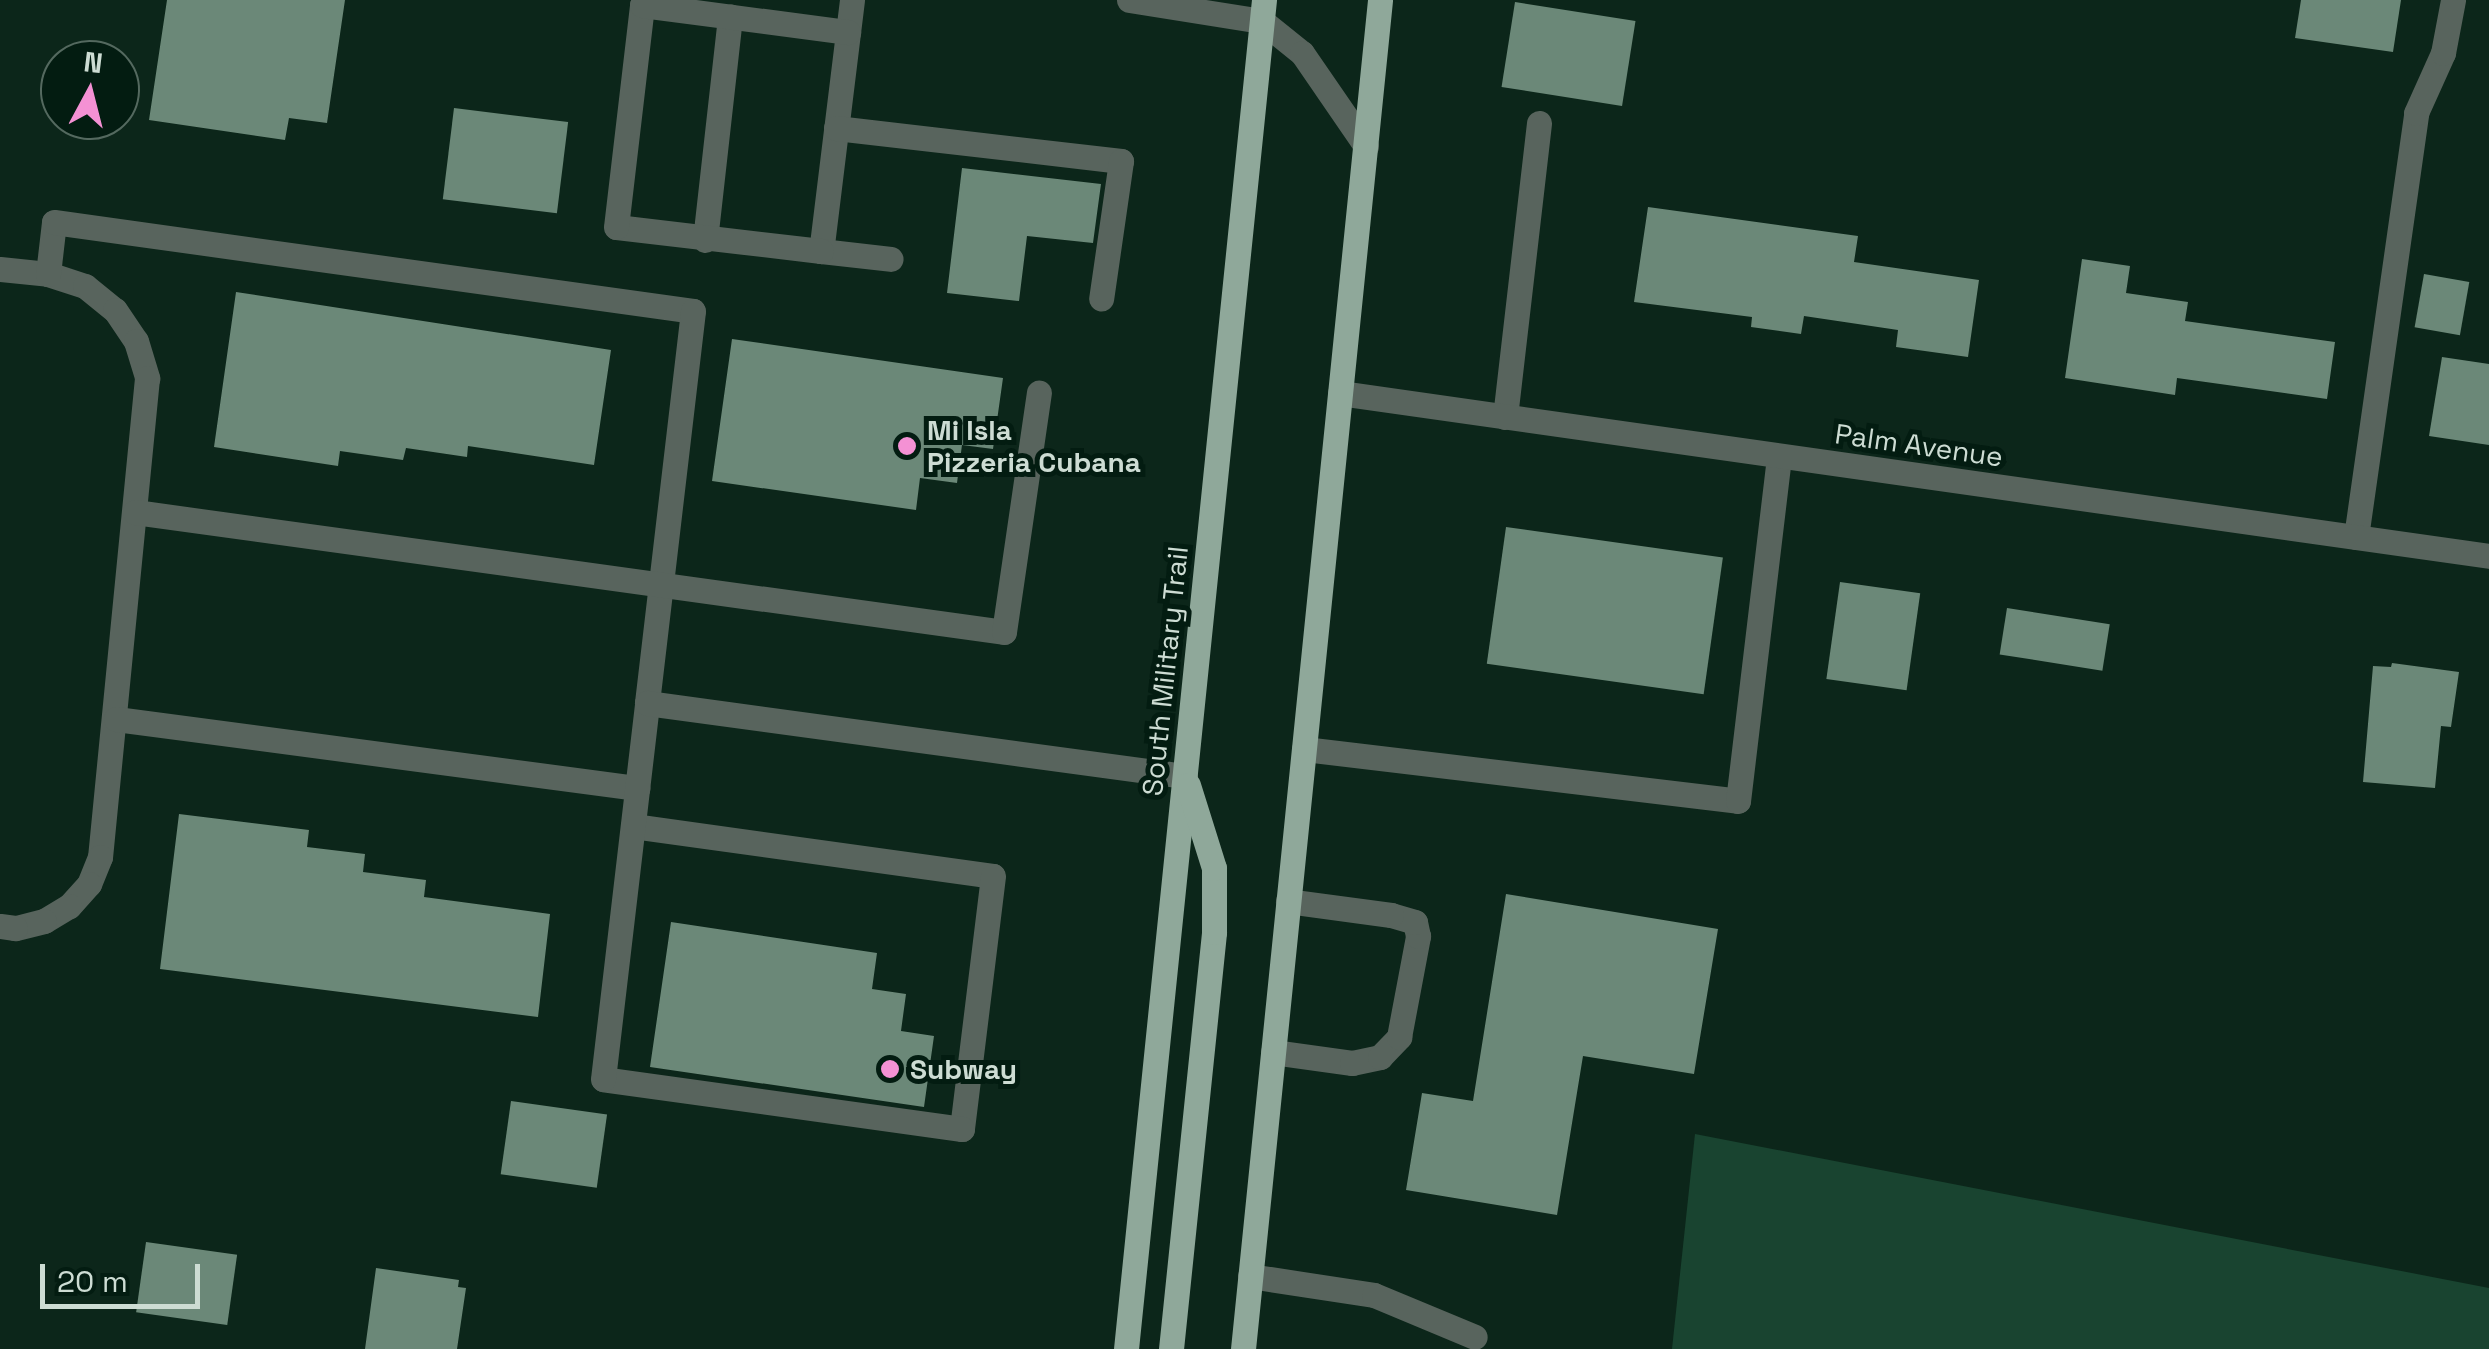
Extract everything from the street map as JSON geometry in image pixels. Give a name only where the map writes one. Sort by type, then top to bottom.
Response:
[{"type":"main road","points":[[1243,1349],[1380,0]]},
{"type":"main road","name":"South Military Trail","points":[[1126,1349],[1263,10]]},
{"type":"main road","points":[[1170,1349],[1215,898],[1214,868],[1185,776]]},
{"type":"street","points":[[821,251],[852,0]]},
{"type":"street","points":[[1130,0],[1263,10],[1302,53],[1366,146]]},
{"type":"street","points":[[2356,537],[2416,113],[2443,53],[2452,0]]},
{"type":"street","points":[[848,32],[642,5],[616,227],[892,259]]},
{"type":"street","points":[[704,240],[730,16]]},
{"type":"street","points":[[1505,417],[1539,123]]},
{"type":"street","points":[[836,128],[1121,161],[1102,300]]},
{"type":"street","points":[[48,274],[54,222],[692,311],[662,584],[632,826],[603,1079],[962,1129],[993,876],[632,826]]},
{"type":"street","points":[[0,268],[48,274],[84,286],[116,310],[136,341],[147,378],[100,856],[89,884],[70,906],[44,921],[16,928],[0,926]]},
{"type":"street","points":[[136,512],[1004,632],[1040,393]]},
{"type":"street","name":"Palm Avenue","points":[[1340,393],[2489,556]]},
{"type":"street","points":[[1304,749],[1738,801],[1779,456]]},
{"type":"street","points":[[647,703],[1185,776]]},
{"type":"street","points":[[116,719],[637,788]]},
{"type":"street","points":[[1273,1052],[1352,1063],[1380,1058],[1399,1036],[1418,936],[1415,922],[1403,918],[1288,901]]},
{"type":"street","points":[[1250,1276],[1374,1295],[1475,1337]]},
{"type":"green space","points":[[1695,1134],[2489,1288],[2489,1349],[1672,1349]]},
{"type":"building","points":[[167,0],[345,0],[327,123],[289,118],[285,140],[149,120]]},
{"type":"building","points":[[2301,0],[2401,0],[2393,52],[2295,38]]},
{"type":"building","points":[[1515,2],[1635,21],[1622,106],[1502,87]]},
{"type":"building","points":[[454,108],[568,122],[557,213],[443,199]]},
{"type":"building","points":[[962,168],[1101,184],[1093,243],[1027,236],[1019,301],[947,293]]},
{"type":"building","points":[[1648,207],[1858,236],[1854,262],[1979,280],[1968,357],[1896,347],[1898,330],[1804,316],[1801,334],[1751,327],[1752,317],[1634,302]]},
{"type":"building","points":[[2082,259],[2130,266],[2126,293],[2188,302],[2185,321],[2335,342],[2327,399],[2177,378],[2175,395],[2065,378]]},
{"type":"building","points":[[2424,274],[2469,282],[2460,335],[2415,327]]},
{"type":"building","points":[[236,292],[611,350],[594,465],[468,446],[467,457],[406,448],[403,460],[340,451],[338,466],[214,447]]},
{"type":"building","points":[[732,339],[1003,378],[993,449],[962,445],[957,483],[920,478],[916,510],[712,481]]},
{"type":"building","points":[[2442,357],[2489,364],[2489,445],[2429,436]]},
{"type":"building","points":[[1506,527],[1723,557],[1704,694],[1487,664]]},
{"type":"building","points":[[1840,582],[1920,593],[1907,690],[1826,679]]},
{"type":"building","points":[[2007,608],[2110,624],[2102,671],[2000,654]]},
{"type":"building","points":[[2392,663],[2459,672],[2451,727],[2441,726],[2435,788],[2363,782],[2373,666],[2391,667]]},
{"type":"building","points":[[179,814],[309,830],[307,847],[365,854],[363,872],[426,880],[424,897],[550,914],[538,1017],[160,969]]},
{"type":"building","points":[[1506,894],[1718,929],[1694,1074],[1583,1056],[1557,1215],[1406,1190],[1422,1093],[1473,1101]]},
{"type":"building","points":[[671,922],[877,953],[872,989],[906,994],[901,1031],[934,1036],[924,1107],[650,1067]]},
{"type":"building","points":[[511,1101],[607,1114],[597,1188],[501,1174]]},
{"type":"building","points":[[146,1242],[237,1255],[227,1325],[136,1312]]},
{"type":"building","points":[[376,1268],[459,1280],[458,1287],[466,1288],[457,1349],[365,1349]]},
{"type":"place","name":"Mi Isla Pizzeria Cubana","points":[[907,446]]},
{"type":"place","name":"Subway","points":[[890,1069]]}]
